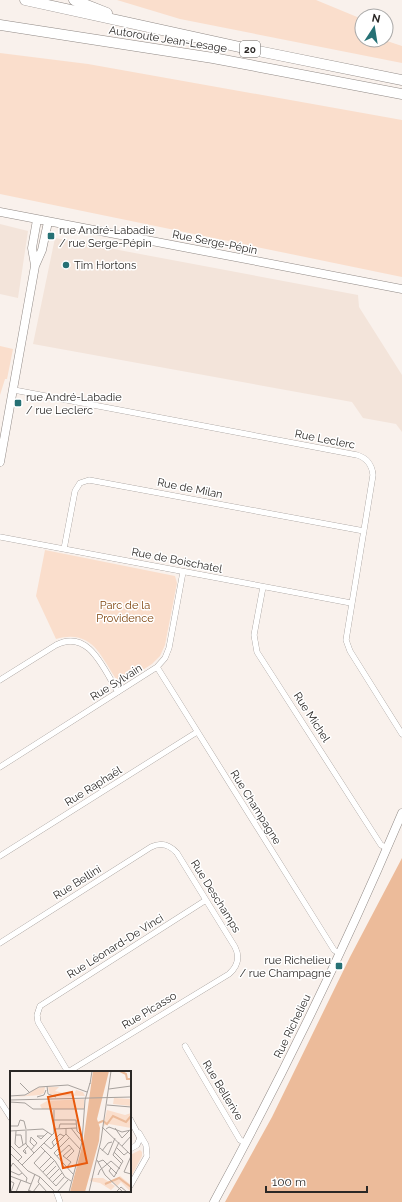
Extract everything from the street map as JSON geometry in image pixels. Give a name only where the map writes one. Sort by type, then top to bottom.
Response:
[{"type":"highway","name":"Autoroute Jean-Lesage","points":[[25,0],[137,25],[402,80]]},
{"type":"highway","points":[[74,0],[137,25]]},
{"type":"highway","name":"Autoroute Jean-Lesage","points":[[2,25],[213,58],[402,94]]},
{"type":"street","name":"Rue Serge-Pépin","points":[[0,212],[402,289]]},
{"type":"street","points":[[35,266],[32,248],[37,220]]},
{"type":"street","points":[[0,462],[35,266],[42,250],[48,222]]},
{"type":"street","name":"Rue Leclerc","points":[[14,390],[362,457],[370,464],[373,475],[345,634],[347,646],[402,734]]},
{"type":"street","name":"Rue de Milan","points":[[64,549],[75,491],[80,483],[89,480],[364,531]]},
{"type":"street","name":"Rue de Boischatel","points":[[0,536],[351,603]]},
{"type":"street","name":"Rue Sylvain","points":[[0,767],[157,668],[165,658],[169,648],[183,572]]},
{"type":"street","name":"Rue Michel","points":[[263,587],[254,635],[258,652],[381,845],[387,848]]},
{"type":"street","points":[[0,680],[56,645],[65,641],[74,641],[86,645],[93,652],[118,692]]},
{"type":"street","name":"Rue Champagne","points":[[157,668],[334,950],[340,954]]},
{"type":"street","name":"Rue Raphaël","points":[[0,856],[197,732]]},
{"type":"street","name":"Rue Richelieu","points":[[214,1202],[246,1143],[340,954],[402,813]]},
{"type":"street","name":"Rue Bellini","points":[[0,943],[151,847],[159,845],[167,846]]},
{"type":"street","name":"Rue Deschamps","points":[[167,846],[178,853],[235,947],[238,955],[237,963]]},
{"type":"street","name":"Rue Léonard-De Vinci","points":[[67,1071],[39,1024],[37,1018],[38,1010],[48,1000],[206,900]]},
{"type":"street","name":"Rue Picasso","points":[[70,1071],[227,975],[233,970],[237,963]]},
{"type":"street","name":"Rue Bellerive","points":[[185,1046],[240,1140],[246,1143]]},
{"type":"street","points":[[0,1100],[10,1116]]},
{"type":"street","points":[[131,1121],[146,1145],[147,1156],[131,1185]]},
{"type":"street","points":[[131,1148],[139,1142],[139,1133]]},
{"type":"street","points":[[59,1192],[60,1202]]},
{"type":"shaded area","points":[[0,224],[28,231],[18,298],[0,294]]},
{"type":"shaded area","points":[[55,238],[358,295],[359,307],[402,375],[402,432],[396,424],[363,418],[352,402],[33,344]]},
{"type":"shaded area","points":[[402,858],[402,1202],[225,1202],[272,1117],[350,957]]},
{"type":"green space","points":[[117,0],[316,0],[354,16],[354,48],[394,48],[394,43],[402,46],[402,63],[180,19]]},
{"type":"green space","points":[[0,53],[88,64],[402,120],[402,277],[0,194]]},
{"type":"green space","points":[[0,346],[13,349],[7,379],[5,379],[0,395]]},
{"type":"green space","name":"Parc de la Providence","points":[[45,550],[175,576],[177,583],[165,645],[160,656],[152,664],[121,683],[116,679],[94,646],[87,641],[68,637],[56,639],[36,596]]},
{"type":"green space","points":[[140,1150],[142,1152],[142,1156],[131,1177],[131,1154]]},
{"type":"place","name":"rue André-Labadie / rue Serge-Pépin","points":[[51,236]]},
{"type":"place","name":"Tim Hortons","points":[[66,265]]},
{"type":"place","name":"rue André-Labadie / rue Leclerc","points":[[18,403]]},
{"type":"place","name":"rue Richelieu / rue Champagne","points":[[339,966]]}]
